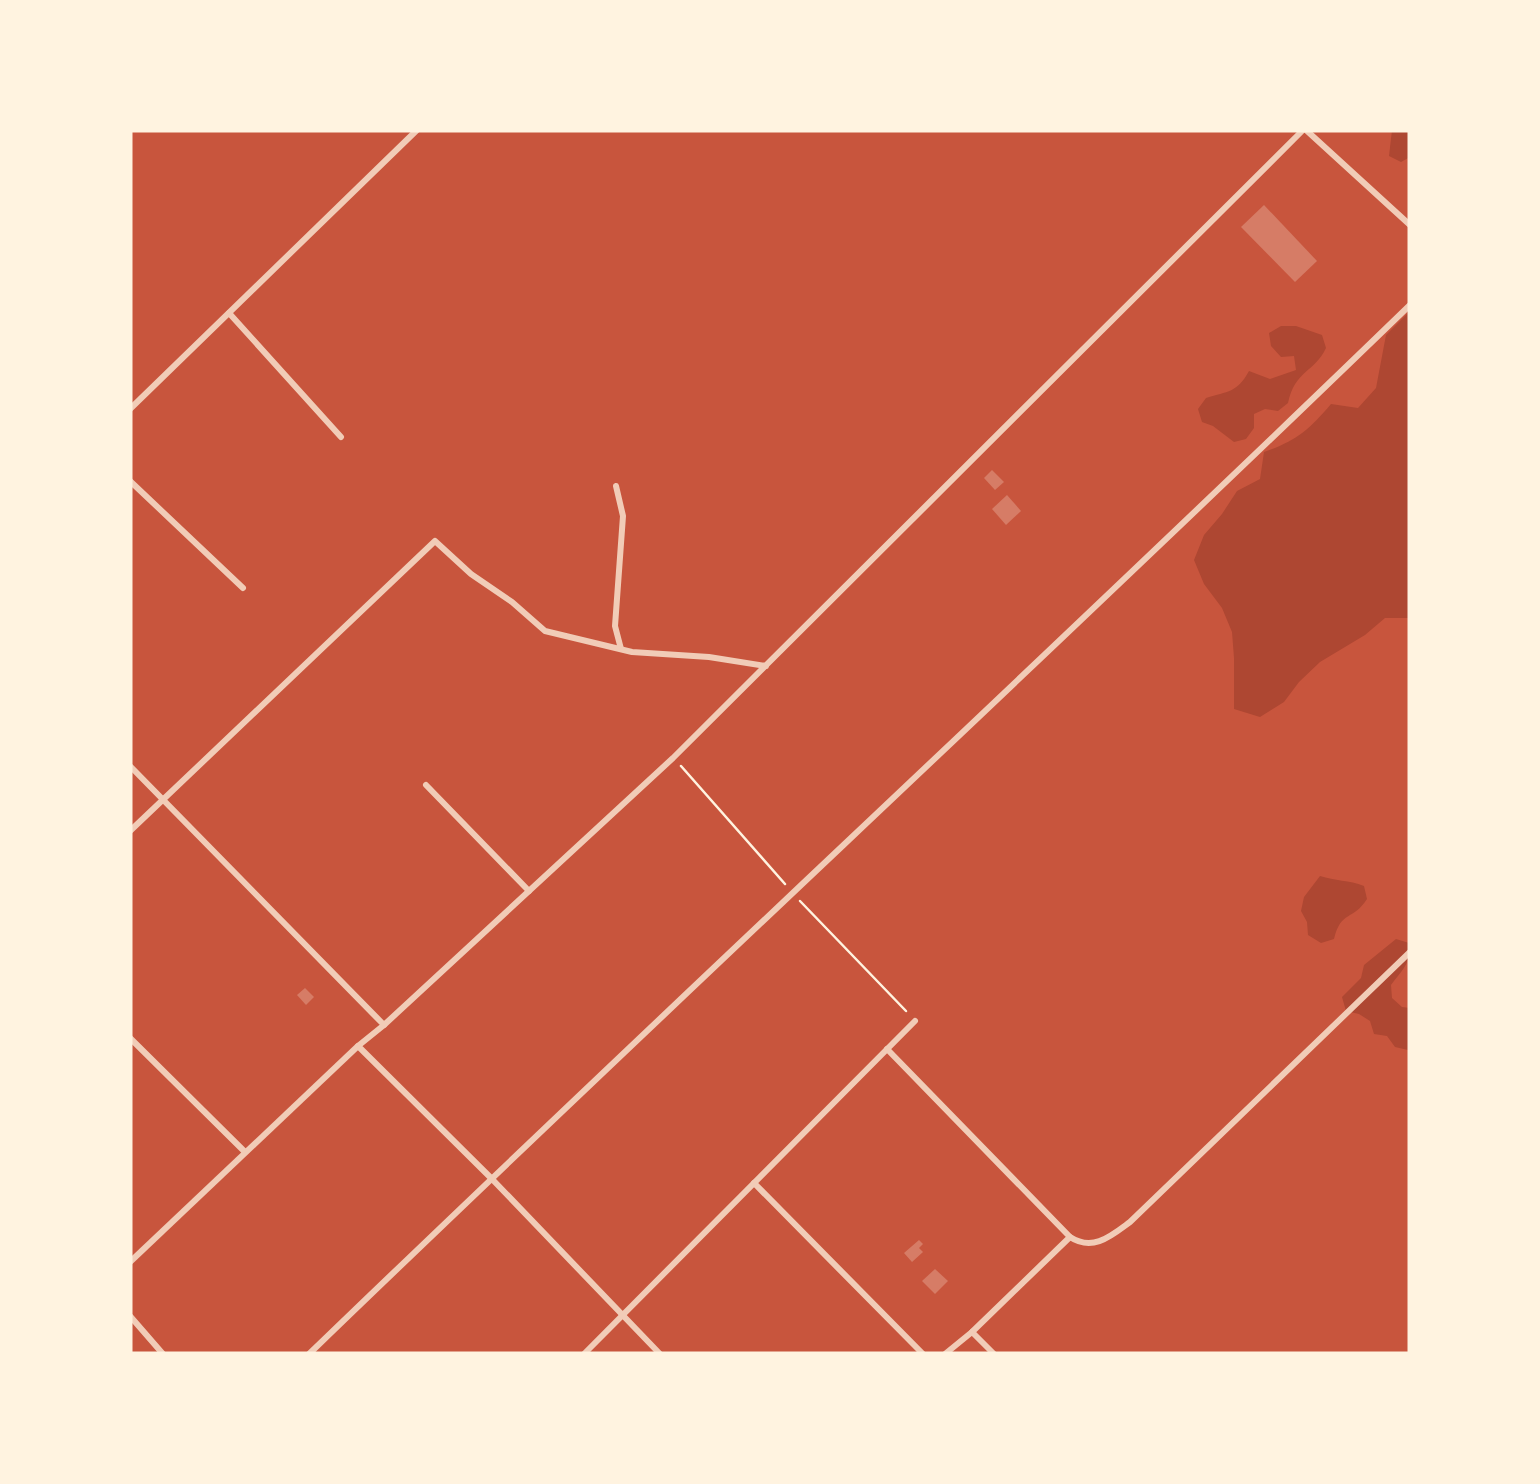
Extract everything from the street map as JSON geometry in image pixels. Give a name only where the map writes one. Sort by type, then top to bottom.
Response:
[{"type":"street","points":[[130,410],[417,130]]},
{"type":"street","points":[[130,1262],[358,1046],[673,758],[1305,130],[1410,224]]},
{"type":"street","points":[[309,1354],[1410,305]]},
{"type":"street","points":[[229,313],[342,437]]},
{"type":"street","points":[[130,480],[243,588]]},
{"type":"street","points":[[616,486],[623,516],[616,626],[621,649]]},
{"type":"street","points":[[130,830],[435,541],[470,574],[546,631],[621,649],[766,666]]},
{"type":"street","points":[[130,766],[384,1025]]},
{"type":"street","points":[[426,784],[529,891]]},
{"type":"street","points":[[887,1049],[1070,1237],[1080,1244],[1094,1244],[1130,1222],[1410,952]]},
{"type":"street","points":[[584,1354],[916,1021]]},
{"type":"street","points":[[130,1038],[245,1152]]},
{"type":"street","points":[[358,1046],[660,1354]]},
{"type":"street","points":[[754,1183],[923,1354]]},
{"type":"street","points":[[945,1354],[1070,1237]]},
{"type":"street","points":[[130,1316],[163,1354]]},
{"type":"street","points":[[972,1332],[994,1354]]},
{"type":"shaded area","points":[[1392,130],[1410,130],[1410,157],[1401,162],[1389,156]]},
{"type":"shaded area","points":[[1410,311],[1410,618],[1385,618],[1320,662],[1284,702],[1260,717],[1234,709],[1232,632],[1194,560],[1204,535],[1237,491],[1260,479],[1264,452],[1301,434],[1331,404],[1358,408],[1376,388],[1386,335]]},
{"type":"shaded area","points":[[1281,326],[1296,326],[1322,335],[1326,348],[1295,384],[1288,403],[1278,411],[1265,409],[1254,414],[1254,428],[1246,439],[1234,442],[1202,422],[1198,409],[1206,398],[1236,387],[1249,371],[1270,379],[1296,370],[1294,356],[1281,357],[1271,346],[1269,333]]},
{"type":"shaded area","points":[[1320,876],[1364,886],[1367,899],[1344,919],[1334,939],[1321,943],[1308,935],[1301,911],[1304,897]]},
{"type":"shaded area","points":[[1396,939],[1409,943],[1410,950],[1408,961],[1391,985],[1392,998],[1402,1007],[1410,1008],[1408,1050],[1395,1047],[1387,1036],[1374,1034],[1370,1021],[1346,1011],[1342,997],[1361,978],[1364,965]]},
{"type":"building","points":[[1264,205],[1317,261],[1295,282],[1241,227]]},
{"type":"building","points":[[992,470],[1004,482],[995,490],[984,478]]},
{"type":"building","points":[[1007,495],[1021,511],[1006,525],[992,509]]},
{"type":"building","points":[[305,988],[314,997],[306,1005],[297,995]]},
{"type":"building","points":[[919,1240],[923,1252],[912,1262],[904,1253]]},
{"type":"building","points":[[935,1269],[948,1281],[935,1294],[922,1281]]}]
